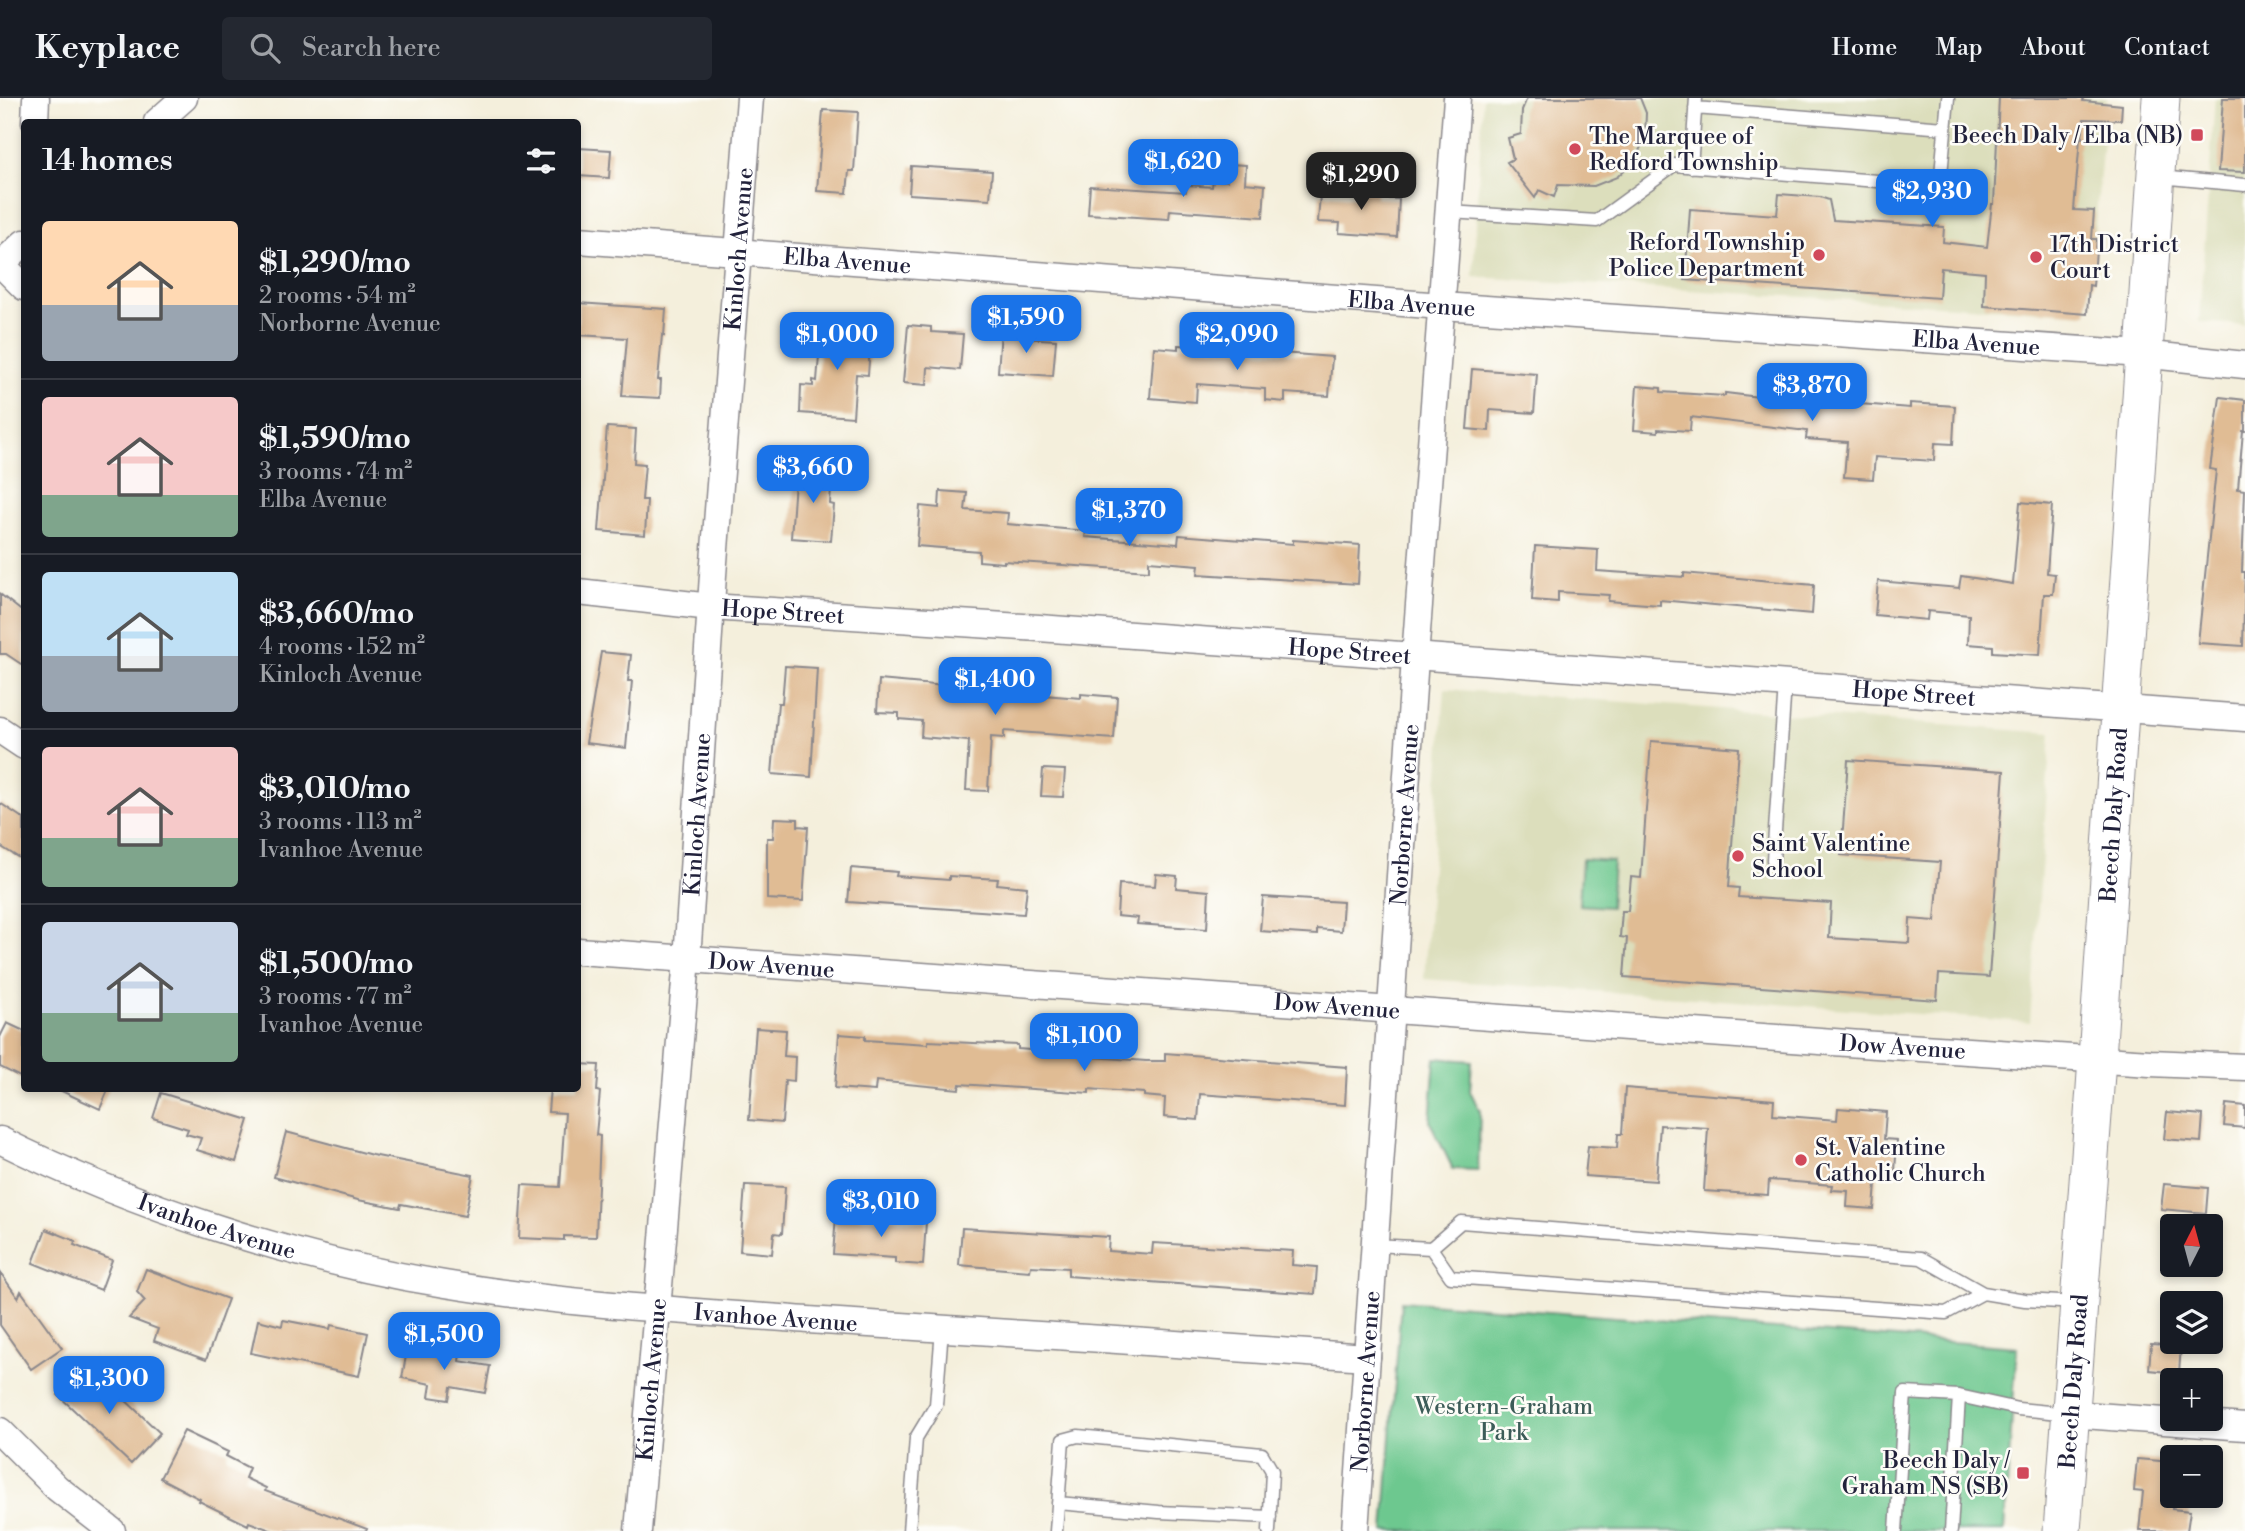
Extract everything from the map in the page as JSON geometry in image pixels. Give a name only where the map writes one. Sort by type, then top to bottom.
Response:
[{"type":"main road","name":"Beech Daly Road","points":[[2062,1531],[2161,98]]},
{"type":"street","points":[[35,119],[36,98]]},
{"type":"street","points":[[160,119],[184,98]]},
{"type":"street","name":"Kinloch Avenue","points":[[638,1531],[687,959],[750,98]]},
{"type":"street","name":"Norborne Avenue","points":[[1355,1531],[1415,658],[1457,98]]},
{"type":"street","name":"Elba Avenue","points":[[581,240],[1442,306],[2142,354],[2245,365]]},
{"type":"street","points":[[21,246],[0,264],[21,284]]},
{"type":"street","name":"Hope Street","points":[[581,592],[711,607],[1025,627],[2245,718]]},
{"type":"street","points":[[0,730],[21,744]]},
{"type":"street","name":"Dow Avenue","points":[[581,951],[2096,1060],[2245,1067]]},
{"type":"street","name":"Ivanhoe Avenue","points":[[0,1140],[80,1177],[265,1242],[348,1264],[456,1286],[656,1308],[1367,1357]]},
{"type":"street","points":[[2070,1414],[2245,1427]]},
{"type":"street","points":[[0,1431],[57,1488],[112,1531]]},
{"type":"lane","points":[[1449,212],[1597,221],[1674,165],[1940,186],[1948,98]]},
{"type":"lane","points":[[1691,167],[1696,103],[1945,128]]},
{"type":"lane","points":[[2155,177],[2245,185]]},
{"type":"lane","points":[[1773,860],[1785,684]]},
{"type":"lane","points":[[1374,1245],[1431,1248],[1461,1222],[1921,1258],[1983,1293],[2025,1300],[2078,1303]]},
{"type":"lane","points":[[1431,1248],[1451,1277],[1946,1313],[1983,1293]]},
{"type":"lane","points":[[909,1531],[916,1438],[936,1405],[942,1329]]},
{"type":"lane","points":[[1896,1531],[1905,1393],[1959,1396],[2018,1409],[2070,1414]]},
{"type":"lane","points":[[1951,1531],[1959,1396]]},
{"type":"lane","points":[[1056,1531],[1063,1440],[1078,1436],[1262,1454],[1272,1471],[1269,1531]]},
{"type":"lane","points":[[1058,1503],[1159,1512],[1270,1517]]},
{"type":"shaded area","points":[[1483,98],[2107,98],[2087,314],[1473,277]]},
{"type":"shaded area","points":[[2215,98],[2245,98],[2245,325],[2199,322]]},
{"type":"shaded area","name":"Saint Valentine School","points":[[1445,689],[2051,733],[2030,1022],[1424,979]]},
{"type":"green space","points":[[1582,859],[1613,861],[1610,907],[1579,905]]},
{"type":"green space","points":[[1435,1058],[1472,1061],[1470,1091],[1480,1111],[1478,1170],[1453,1169],[1430,1122]]},
{"type":"green space","name":"Western-Graham Park","points":[[1401,1301],[2017,1347],[2004,1531],[1384,1531]]},
{"type":"building","name":"The Marquee of Redford Township","points":[[1527,98],[1640,98],[1646,113],[1645,138],[1635,160],[1617,177],[1594,186],[1558,185],[1554,197],[1539,190],[1535,198],[1507,162],[1513,159],[1508,138],[1521,134],[1522,110]]},
{"type":"building","points":[[1999,98],[2084,98],[2083,101],[2122,105],[2121,120],[2084,119],[2080,138],[2074,210],[2094,211],[2092,239],[2097,239],[2093,286],[2089,285],[2087,314],[1984,306],[1985,272],[1941,268],[1939,298],[1685,280],[1690,209],[1777,215],[1779,194],[1829,200],[1833,220],[1944,227],[1943,242],[1987,247],[1994,204]]},
{"type":"building","points":[[2223,98],[2245,98],[2245,172],[2218,171]]},
{"type":"building","points":[[823,110],[858,112],[854,171],[849,171],[847,193],[817,191]]},
{"type":"building","points":[[581,148],[611,150],[609,178],[581,176]]},
{"type":"building","points":[[1228,164],[1246,165],[1245,183],[1265,185],[1263,217],[1170,210],[1169,219],[1088,214],[1090,186],[1186,192],[1187,185],[1212,187],[1213,180],[1227,181]]},
{"type":"building","points":[[911,166],[992,171],[990,199],[909,194]]},
{"type":"building","points":[[1357,182],[1377,183],[1376,198],[1399,199],[1397,237],[1339,233],[1340,223],[1318,222],[1320,194],[1356,197]]},
{"type":"building","points":[[581,303],[666,309],[658,380],[661,380],[660,398],[622,396],[627,338],[581,335]]},
{"type":"building","points":[[830,319],[859,321],[857,346],[870,347],[868,375],[856,374],[853,417],[800,413],[801,385],[813,386],[813,380],[817,381],[820,343],[828,344]]},
{"type":"building","points":[[908,325],[931,327],[931,332],[963,334],[960,370],[928,367],[927,385],[903,383]]},
{"type":"building","points":[[1001,331],[1024,333],[1024,338],[1056,340],[1053,376],[998,372]]},
{"type":"building","points":[[1178,345],[1332,357],[1329,396],[1285,393],[1285,402],[1265,400],[1265,389],[1197,384],[1196,402],[1150,398],[1154,347],[1178,349]]},
{"type":"building","points":[[1472,369],[1537,374],[1534,413],[1490,410],[1489,431],[1467,429]]},
{"type":"building","points":[[1637,386],[1661,388],[1661,392],[1725,396],[1725,393],[1808,403],[1809,400],[1830,402],[1830,397],[1861,398],[1860,404],[1910,408],[1910,403],[1955,406],[1953,444],[1935,443],[1934,461],[1875,457],[1873,479],[1844,477],[1847,442],[1806,439],[1807,431],[1691,417],[1690,431],[1634,430]]},
{"type":"building","points":[[2220,397],[2245,400],[2245,431],[2238,489],[2245,490],[2243,646],[2198,643],[2216,470],[2210,469]]},
{"type":"building","points":[[607,427],[636,429],[634,463],[645,464],[642,500],[647,500],[645,535],[599,531]]},
{"type":"building","points":[[796,467],[832,470],[830,504],[834,505],[831,541],[791,538]]},
{"type":"building","points":[[940,491],[967,493],[965,510],[1008,513],[1007,524],[1086,531],[1085,537],[1178,544],[1179,535],[1293,544],[1293,540],[1360,545],[1358,584],[1198,574],[1199,565],[1149,561],[1149,571],[979,561],[979,551],[917,546],[920,506],[939,508]]},
{"type":"building","points":[[2020,502],[2052,505],[2047,573],[2055,574],[2053,594],[2044,594],[2040,655],[1993,652],[1993,646],[1968,644],[1969,615],[1928,611],[1927,620],[1875,615],[1878,581],[1959,588],[1961,576],[2013,584]]},
{"type":"building","points":[[1535,546],[1598,550],[1597,571],[1684,577],[1684,573],[1814,585],[1812,614],[1660,600],[1660,605],[1608,601],[1609,595],[1558,592],[1558,602],[1532,600]]},
{"type":"building","points":[[0,594],[21,611],[21,664],[6,654],[0,654]]},
{"type":"building","points":[[601,652],[631,655],[628,681],[632,681],[626,748],[586,743]]},
{"type":"building","points":[[785,666],[817,668],[811,777],[772,774],[778,703],[782,703]]},
{"type":"building","points":[[879,680],[1000,691],[1000,686],[1044,689],[1043,695],[1081,698],[1081,694],[1117,697],[1114,739],[1004,731],[1004,738],[991,737],[988,791],[966,790],[969,741],[921,737],[922,721],[899,719],[899,713],[877,712]]},
{"type":"building","name":"Saint Valentine School","points":[[1651,741],[1739,748],[1729,887],[1739,888],[1738,897],[1831,903],[1829,938],[1909,943],[1910,919],[1935,921],[1940,862],[1841,855],[1848,760],[2004,771],[1989,977],[1939,974],[1937,1000],[1624,977],[1627,938],[1620,937],[1622,911],[1628,911],[1631,877],[1641,878]]},
{"type":"building","points":[[1043,769],[1065,770],[1063,797],[1041,796]]},
{"type":"building","points":[[0,803],[21,817],[21,859],[0,846]]},
{"type":"building","points":[[774,818],[798,819],[798,826],[808,827],[803,901],[767,899],[767,838],[773,838]]},
{"type":"building","points":[[851,868],[897,872],[896,876],[949,880],[949,876],[998,879],[997,884],[1027,887],[1024,914],[848,902]]},
{"type":"building","points":[[1156,874],[1177,876],[1176,888],[1209,891],[1207,929],[1137,924],[1138,918],[1117,916],[1119,884],[1155,886]]},
{"type":"building","points":[[1263,897],[1343,902],[1341,931],[1317,929],[1317,935],[1260,931]]},
{"type":"building","points":[[7,1023],[21,1030],[21,1078],[0,1067],[0,1037]]},
{"type":"building","points":[[756,1028],[786,1030],[784,1056],[795,1057],[794,1081],[785,1080],[782,1123],[749,1120]]},
{"type":"building","points":[[839,1034],[865,1036],[865,1040],[1018,1045],[1018,1049],[1067,1053],[1068,1049],[1094,1051],[1093,1057],[1146,1061],[1165,1061],[1165,1053],[1347,1067],[1345,1105],[1200,1094],[1198,1120],[1164,1117],[1165,1098],[1144,1096],[1144,1093],[1089,1089],[1089,1093],[960,1084],[959,1089],[876,1081],[875,1091],[835,1088]]},
{"type":"building","points":[[581,1064],[599,1065],[597,1091],[600,1092],[596,1135],[600,1136],[596,1237],[564,1236],[564,1240],[519,1238],[522,1185],[560,1187],[565,1113],[548,1112],[550,1092],[581,1092]]},
{"type":"building","name":"St. Valentine Catholic Church","points":[[1625,1088],[1774,1100],[1773,1115],[1837,1120],[1838,1108],[1886,1112],[1884,1139],[1897,1140],[1895,1172],[1877,1171],[1874,1209],[1847,1207],[1848,1191],[1831,1190],[1832,1185],[1769,1180],[1768,1195],[1704,1191],[1708,1128],[1660,1125],[1656,1181],[1585,1176],[1588,1146],[1617,1148],[1618,1134],[1622,1134]]},
{"type":"building","points":[[64,1092],[107,1092],[100,1109]]},
{"type":"building","points":[[161,1093],[249,1120],[236,1162],[197,1150],[201,1138],[186,1134],[188,1129],[153,1118]]},
{"type":"building","points":[[2226,1104],[2245,1106],[2245,1128],[2224,1126]]},
{"type":"building","points":[[2167,1112],[2203,1115],[2201,1142],[2164,1139]]},
{"type":"building","points":[[286,1132],[372,1155],[473,1175],[465,1216],[401,1204],[400,1208],[358,1200],[274,1177]]},
{"type":"building","points":[[2164,1184],[2208,1188],[2206,1213],[2161,1209]]},
{"type":"building","points":[[745,1185],[785,1187],[782,1234],[774,1233],[772,1254],[740,1251]]},
{"type":"building","points":[[836,1216],[926,1222],[923,1265],[895,1263],[895,1258],[833,1254]]},
{"type":"building","points":[[962,1228],[1109,1237],[1108,1251],[1152,1254],[1153,1243],[1293,1251],[1292,1265],[1317,1267],[1315,1294],[1068,1276],[1068,1268],[1031,1266],[1030,1271],[959,1265]]},
{"type":"building","points":[[46,1229],[76,1241],[74,1245],[112,1260],[101,1290],[33,1263]]},
{"type":"building","points":[[146,1269],[228,1299],[206,1360],[154,1341],[158,1329],[129,1318],[145,1301],[137,1292]]},
{"type":"building","points":[[0,1272],[18,1298],[21,1291],[62,1348],[31,1369],[0,1325]]},
{"type":"building","points":[[258,1320],[282,1326],[283,1320],[330,1329],[331,1325],[368,1333],[359,1376],[251,1353]]},
{"type":"building","points":[[2151,1344],[2160,1345],[2160,1354],[2180,1354],[2179,1368],[2149,1370]]},
{"type":"building","points":[[408,1345],[460,1355],[459,1361],[490,1366],[485,1393],[451,1387],[449,1400],[429,1397],[431,1384],[402,1378]]},
{"type":"building","points":[[83,1368],[117,1400],[121,1396],[160,1433],[131,1464],[58,1395]]},
{"type":"building","points":[[184,1431],[228,1452],[226,1456],[249,1468],[245,1478],[266,1488],[265,1491],[367,1529],[366,1531],[273,1531],[249,1522],[248,1525],[199,1501],[200,1499],[160,1478]]},
{"type":"building","points":[[2137,1459],[2160,1461],[2160,1508],[2190,1511],[2187,1531],[2139,1531],[2143,1492],[2134,1491]]},
{"type":"place","name":"Beech Daly / Elba (NB)","points":[[2197,135]]},
{"type":"place","name":"The Marquee of Redford Township","points":[[1575,149]]},
{"type":"place","name":"Reford Township Police Department","points":[[1819,255]]},
{"type":"place","name":"17th District Court","points":[[2036,257]]},
{"type":"place","name":"Saint Valentine School","points":[[1738,856]]},
{"type":"place","name":"St. Valentine Catholic Church","points":[[1801,1160]]},
{"type":"place","name":"Beech Daly / Graham NS (SB)","points":[[2023,1473]]}]
